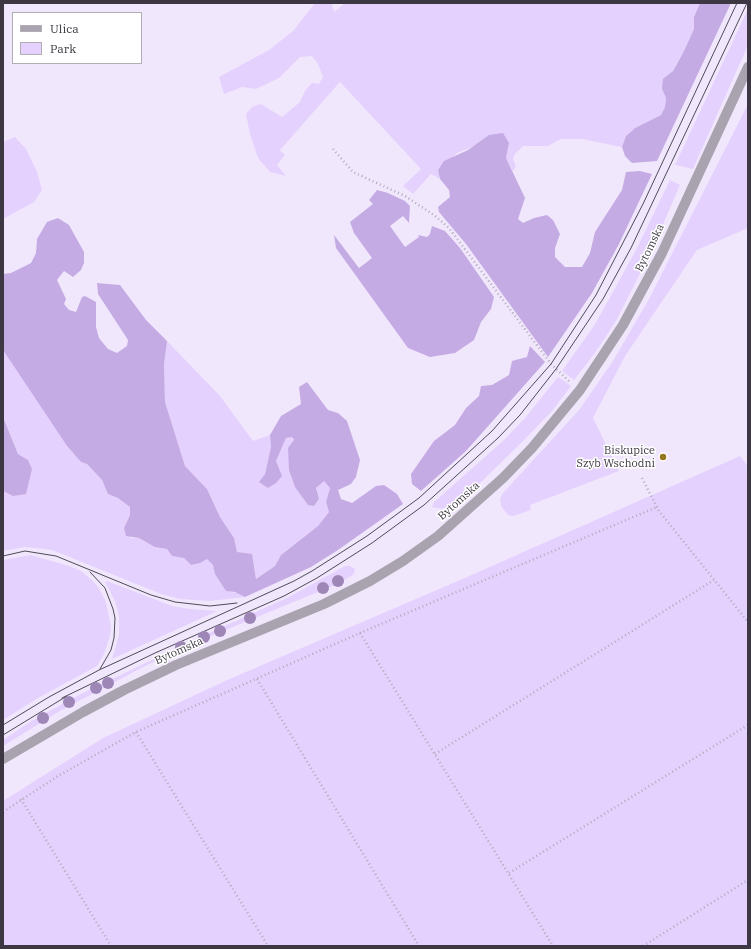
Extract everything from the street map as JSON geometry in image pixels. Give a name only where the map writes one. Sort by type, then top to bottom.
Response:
[{"type":"street","name":"Bytomska","points":[[3,760],[82,712],[176,664],[324,604],[370,581],[403,561],[438,536],[503,478],[532,448],[580,390],[624,325],[643,289],[748,67]]},
{"type":"path","points":[[333,148],[353,172],[406,196],[434,215],[448,228],[551,364],[580,390]]},
{"type":"path","points":[[642,478],[657,507],[748,622]]},
{"type":"path","points":[[3,812],[58,776],[136,732],[360,633],[657,507]]},
{"type":"path","points":[[435,754],[714,580]]},
{"type":"path","points":[[360,633],[554,946]]},
{"type":"path","points":[[257,679],[419,946]]},
{"type":"path","points":[[509,874],[748,725]]},
{"type":"path","points":[[136,732],[268,946]]},
{"type":"path","points":[[21,799],[111,946]]},
{"type":"path","points":[[643,946],[748,880]]},
{"type":"green space","points":[[315,3],[330,3],[332,4],[334,12],[345,3],[700,3],[694,17],[694,29],[683,53],[662,89],[666,98],[665,107],[661,115],[635,128],[626,136],[622,147],[582,139],[561,139],[548,146],[523,146],[515,154],[513,159],[516,166],[513,171],[506,158],[509,143],[477,145],[457,153],[438,170],[440,179],[431,174],[413,194],[403,186],[421,169],[340,82],[280,150],[285,155],[277,165],[286,176],[270,172],[258,158],[250,134],[246,114],[252,107],[261,104],[282,117],[300,102],[305,91],[312,83],[319,84],[323,77],[318,64],[312,56],[300,57],[279,78],[256,89],[242,87],[224,94],[219,77],[269,50],[293,31]]},
{"type":"green space","points":[[748,9],[748,45],[693,169],[675,165]]},
{"type":"green space","points":[[748,104],[748,228],[697,250],[625,356],[593,418],[619,471],[530,505],[531,510],[513,516],[508,515],[501,506],[500,499],[503,493],[579,410],[613,361],[649,299]]},
{"type":"green space","points":[[15,137],[26,149],[37,172],[42,190],[34,202],[3,219],[3,142]]},
{"type":"green space","points":[[670,180],[680,185],[652,250],[616,321],[595,353],[574,380],[562,371],[594,326],[636,250]]},
{"type":"green space","points":[[167,341],[220,396],[253,441],[270,435],[271,447],[265,474],[260,482],[276,461],[286,438],[292,437],[314,506],[319,499],[316,488],[324,481],[330,488],[326,502],[329,512],[318,526],[281,555],[275,566],[256,579],[254,565],[237,552],[234,538],[220,517],[207,489],[185,466],[165,402],[164,365]]},
{"type":"green space","points":[[3,350],[67,446],[81,462],[87,464],[102,480],[108,494],[118,498],[131,507],[130,515],[124,528],[131,538],[139,538],[160,548],[167,549],[172,556],[184,558],[191,565],[200,563],[207,558],[213,565],[215,574],[230,592],[240,593],[245,597],[210,601],[180,599],[161,594],[52,550],[25,547],[3,551],[3,491],[13,496],[28,460],[18,454],[3,417]]},
{"type":"green space","points":[[558,377],[571,386],[552,411],[523,441],[463,500],[442,509],[432,507],[434,502],[503,441],[525,418]]},
{"type":"green space","points":[[740,456],[748,466],[748,946],[3,946],[3,801],[103,738],[225,681],[467,577]]},
{"type":"green space","points":[[31,555],[69,566],[81,571],[92,580],[99,588],[106,602],[111,626],[110,636],[104,654],[97,666],[38,698],[3,720],[3,560]]},
{"type":"green space","points":[[345,566],[350,566],[355,569],[354,574],[340,583],[216,634],[147,665],[60,711],[3,746],[3,740],[33,720],[81,694],[187,643],[289,597]]},
{"type":"green space","points":[[107,581],[172,606],[217,611],[112,659],[119,635],[119,617],[115,601],[105,582]]},
{"type":"shaded area","points":[[700,3],[731,3],[657,161],[632,163],[625,156],[622,147],[626,136],[635,128],[661,115],[665,107],[666,98],[662,89],[663,79],[673,71],[683,53],[694,29],[694,17]]},
{"type":"shaded area","points":[[503,133],[509,143],[506,158],[525,198],[518,219],[523,223],[534,218],[547,215],[553,220],[560,234],[555,248],[555,257],[565,267],[582,267],[590,253],[595,232],[622,190],[626,172],[640,171],[652,174],[619,244],[592,293],[548,357],[466,244],[439,212],[438,207],[450,197],[449,190],[440,179],[438,170],[444,161],[468,150],[489,135]]},
{"type":"shaded area","points":[[377,190],[388,193],[405,201],[410,206],[409,223],[403,216],[390,226],[405,247],[419,237],[418,235],[427,237],[430,234],[432,226],[445,231],[460,248],[494,297],[491,309],[481,322],[474,340],[455,353],[430,357],[408,348],[336,248],[334,235],[359,268],[372,258],[354,233],[350,222],[373,204],[369,200]]},
{"type":"shaded area","points":[[58,218],[69,225],[84,252],[84,263],[81,270],[73,277],[64,271],[57,280],[66,299],[64,304],[69,310],[76,312],[82,297],[85,296],[96,302],[96,327],[99,338],[108,349],[117,353],[127,346],[128,340],[98,294],[97,283],[120,285],[146,320],[167,341],[164,365],[165,402],[185,466],[207,489],[220,517],[234,538],[237,552],[252,554],[256,579],[275,566],[281,555],[318,526],[329,512],[326,502],[330,488],[324,481],[316,488],[319,499],[314,506],[308,505],[295,487],[289,470],[288,448],[294,440],[292,437],[286,438],[276,461],[282,476],[276,483],[268,488],[259,482],[265,474],[271,447],[270,435],[281,416],[301,404],[299,387],[307,382],[328,410],[338,413],[347,421],[360,460],[356,477],[351,484],[338,490],[341,499],[352,503],[376,486],[384,485],[397,494],[403,504],[338,550],[311,567],[245,597],[235,592],[226,591],[215,574],[213,565],[207,559],[200,563],[191,565],[184,558],[172,556],[167,549],[155,547],[139,538],[126,536],[124,528],[130,515],[130,507],[118,498],[108,494],[102,480],[87,464],[81,462],[67,446],[3,350],[3,274],[11,273],[31,263],[36,253],[37,239],[47,222]]},
{"type":"shaded area","points":[[530,346],[545,362],[466,451],[421,491],[412,484],[411,474],[434,441],[455,425],[466,408],[479,396],[481,386],[492,385],[509,375],[512,361],[527,357]]},
{"type":"shaded area","points":[[3,417],[18,454],[28,460],[32,469],[26,494],[13,496],[3,491]]},
{"type":"tram line","points":[[3,725],[49,697],[99,670],[294,581],[312,571],[367,536],[419,498],[492,431],[551,364],[596,295],[643,204],[737,3]]},
{"type":"tram line","points":[[62,698],[155,653],[284,596],[317,578],[372,543],[424,505],[498,438],[520,415],[556,369],[603,299],[631,248],[747,3]]},
{"type":"tram line","points":[[3,556],[25,551],[56,556],[151,595],[175,602],[210,606],[237,603]]},
{"type":"tram line","points":[[90,572],[105,588],[115,618],[114,638],[111,650],[100,669]]},
{"type":"tram line","points":[[3,735],[67,696]]},
{"type":"place","name":"Biskupice Szyb Wschodni","points":[[663,457]]}]
